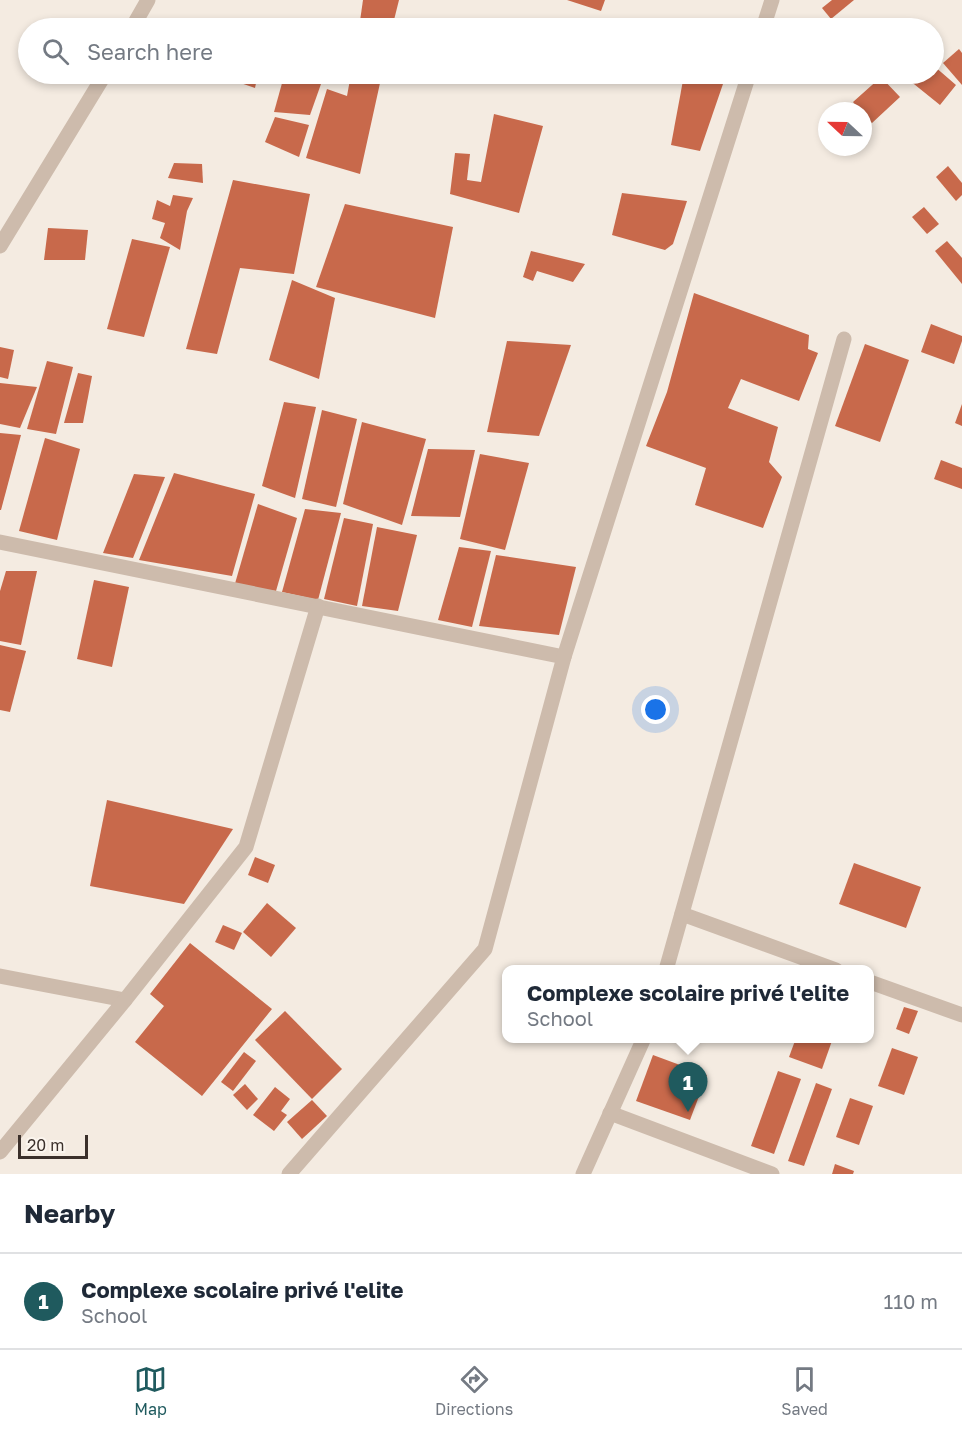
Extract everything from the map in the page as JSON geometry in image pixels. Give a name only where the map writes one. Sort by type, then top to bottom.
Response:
[{"type":"street","points":[[138,18],[148,0]]},
{"type":"street","points":[[767,18],[772,0]]},
{"type":"street","points":[[0,246],[99,84]]},
{"type":"street","points":[[289,1174],[485,949],[564,657],[746,84]]},
{"type":"street","points":[[667,965],[844,339]]},
{"type":"street","points":[[0,542],[564,657]]},
{"type":"street","points":[[0,1152],[125,1000],[246,847],[318,606]]},
{"type":"street","points":[[682,914],[825,965]]},
{"type":"street","points":[[0,976],[125,1000]]},
{"type":"street","points":[[874,983],[962,1015]]},
{"type":"street","points":[[583,1174],[642,1043]]},
{"type":"street","points":[[610,1113],[772,1174]]},
{"type":"building","points":[[363,0],[399,0],[394,18],[360,18]]},
{"type":"building","points":[[567,0],[605,0],[601,11]]},
{"type":"building","points":[[832,0],[854,0],[832,18],[822,8]]},
{"type":"building","points":[[959,49],[962,53],[962,85],[944,64]]},
{"type":"building","points":[[944,75],[956,85],[940,105],[914,84],[944,84]]},
{"type":"building","points":[[243,84],[256,84],[255,88]]},
{"type":"building","points":[[282,84],[321,84],[310,115],[274,112]]},
{"type":"building","points":[[349,84],[380,84],[360,174],[306,158],[327,89],[347,96]]},
{"type":"building","points":[[682,84],[723,84],[700,151],[671,145]]},
{"type":"building","points":[[873,84],[888,84],[900,97],[872,123],[872,102],[853,102]]},
{"type":"building","points":[[494,114],[543,126],[519,213],[450,194],[455,153],[470,154],[467,180],[481,182]]},
{"type":"building","points":[[275,117],[309,125],[299,157],[265,142]]},
{"type":"building","points":[[174,163],[202,164],[203,183],[168,178]]},
{"type":"building","points":[[948,166],[962,183],[962,195],[956,201],[936,177]]},
{"type":"building","points":[[233,180],[310,194],[294,274],[240,268],[217,354],[186,349]]},
{"type":"building","points":[[622,193],[687,201],[673,244],[665,250],[612,235]]},
{"type":"building","points":[[173,195],[193,198],[187,211],[180,250],[160,238],[165,223],[152,219],[157,200],[170,206]]},
{"type":"building","points":[[345,204],[453,227],[435,318],[316,287]]},
{"type":"building","points":[[924,207],[939,224],[927,234],[912,217]]},
{"type":"building","points":[[48,228],[88,230],[85,260],[44,260]]},
{"type":"building","points":[[132,239],[170,247],[144,337],[107,329]]},
{"type":"building","points":[[947,241],[962,258],[962,284],[935,251]]},
{"type":"building","points":[[531,251],[585,264],[573,282],[537,271],[533,281],[523,277]]},
{"type":"building","points":[[292,280],[335,298],[319,379],[269,360]]},
{"type":"building","points":[[694,293],[809,335],[808,349],[818,353],[799,401],[741,379],[728,408],[778,427],[769,462],[782,477],[763,528],[695,505],[706,468],[646,446],[667,392]]},
{"type":"building","points":[[931,324],[962,336],[954,364],[921,352]]},
{"type":"building","points":[[507,341],[571,345],[539,436],[487,432]]},
{"type":"building","points":[[865,344],[909,360],[880,442],[835,426]]},
{"type":"building","points":[[0,347],[14,350],[8,379],[0,377]]},
{"type":"building","points":[[47,361],[73,367],[56,434],[27,429]]},
{"type":"building","points":[[78,373],[92,376],[83,423],[64,423]]},
{"type":"building","points":[[0,383],[37,387],[20,428],[0,424]]},
{"type":"building","points":[[284,402],[316,407],[295,498],[262,486]]},
{"type":"building","points":[[962,404],[962,426],[955,423]]},
{"type":"building","points":[[322,410],[357,419],[336,507],[302,499]]},
{"type":"building","points":[[362,422],[426,439],[402,525],[343,504]]},
{"type":"building","points":[[0,433],[21,435],[1,510],[0,510]]},
{"type":"building","points":[[45,438],[80,449],[57,540],[19,531]]},
{"type":"building","points":[[428,449],[475,450],[460,517],[411,516]]},
{"type":"building","points":[[480,454],[529,463],[505,550],[460,539]]},
{"type":"building","points":[[941,460],[962,468],[962,489],[934,479]]},
{"type":"building","points":[[174,473],[255,494],[232,576],[139,560]]},
{"type":"building","points":[[134,474],[165,477],[133,558],[103,553]]},
{"type":"building","points":[[258,504],[297,518],[276,591],[234,587]]},
{"type":"building","points":[[305,509],[341,513],[318,600],[282,592]]},
{"type":"building","points":[[344,518],[373,524],[357,606],[324,599]]},
{"type":"building","points":[[377,527],[417,535],[398,611],[362,606]]},
{"type":"building","points":[[459,547],[491,551],[472,627],[438,620]]},
{"type":"building","points":[[496,555],[576,567],[559,635],[479,626]]},
{"type":"building","points":[[6,571],[37,571],[21,645],[0,641],[0,591]]},
{"type":"building","points":[[94,580],[129,587],[112,667],[77,659]]},
{"type":"building","points":[[0,645],[26,651],[10,712],[0,710]]},
{"type":"building","points":[[107,800],[233,829],[184,904],[90,886]]},
{"type":"building","points":[[255,857],[275,865],[268,883],[248,875]]},
{"type":"building","points":[[854,863],[921,887],[906,928],[839,904]]},
{"type":"building","points":[[267,903],[296,928],[271,957],[243,932]]},
{"type":"building","points":[[223,925],[242,933],[234,950],[215,942]]},
{"type":"building","points":[[190,943],[272,1009],[202,1096],[135,1042],[164,1006],[150,994]]},
{"type":"building","points":[[904,1007],[918,1011],[909,1034],[896,1029]]},
{"type":"building","points":[[285,1011],[342,1069],[312,1099],[255,1040]]},
{"type":"building","points":[[794,1043],[831,1043],[822,1069],[789,1057]]},
{"type":"building","points":[[892,1048],[918,1057],[904,1095],[878,1086]]},
{"type":"building","points":[[244,1052],[256,1061],[233,1091],[221,1082]]},
{"type":"building","points":[[653,1055],[707,1075],[690,1120],[636,1101]]},
{"type":"building","points":[[778,1071],[801,1079],[774,1154],[751,1146]]},
{"type":"building","points":[[816,1083],[832,1089],[804,1166],[788,1161]]},
{"type":"building","points":[[245,1084],[258,1099],[247,1110],[233,1095]]},
{"type":"building","points":[[275,1087],[290,1099],[281,1111],[287,1115],[274,1131],[253,1115]]},
{"type":"building","points":[[850,1098],[873,1106],[859,1145],[836,1137]]},
{"type":"building","points":[[312,1100],[327,1116],[302,1139],[287,1122]]},
{"type":"building","points":[[835,1164],[854,1171],[853,1174],[832,1174]]},
{"type":"place","name":"Complexe scolaire privé l'elite","points":[[688,1112]]}]
